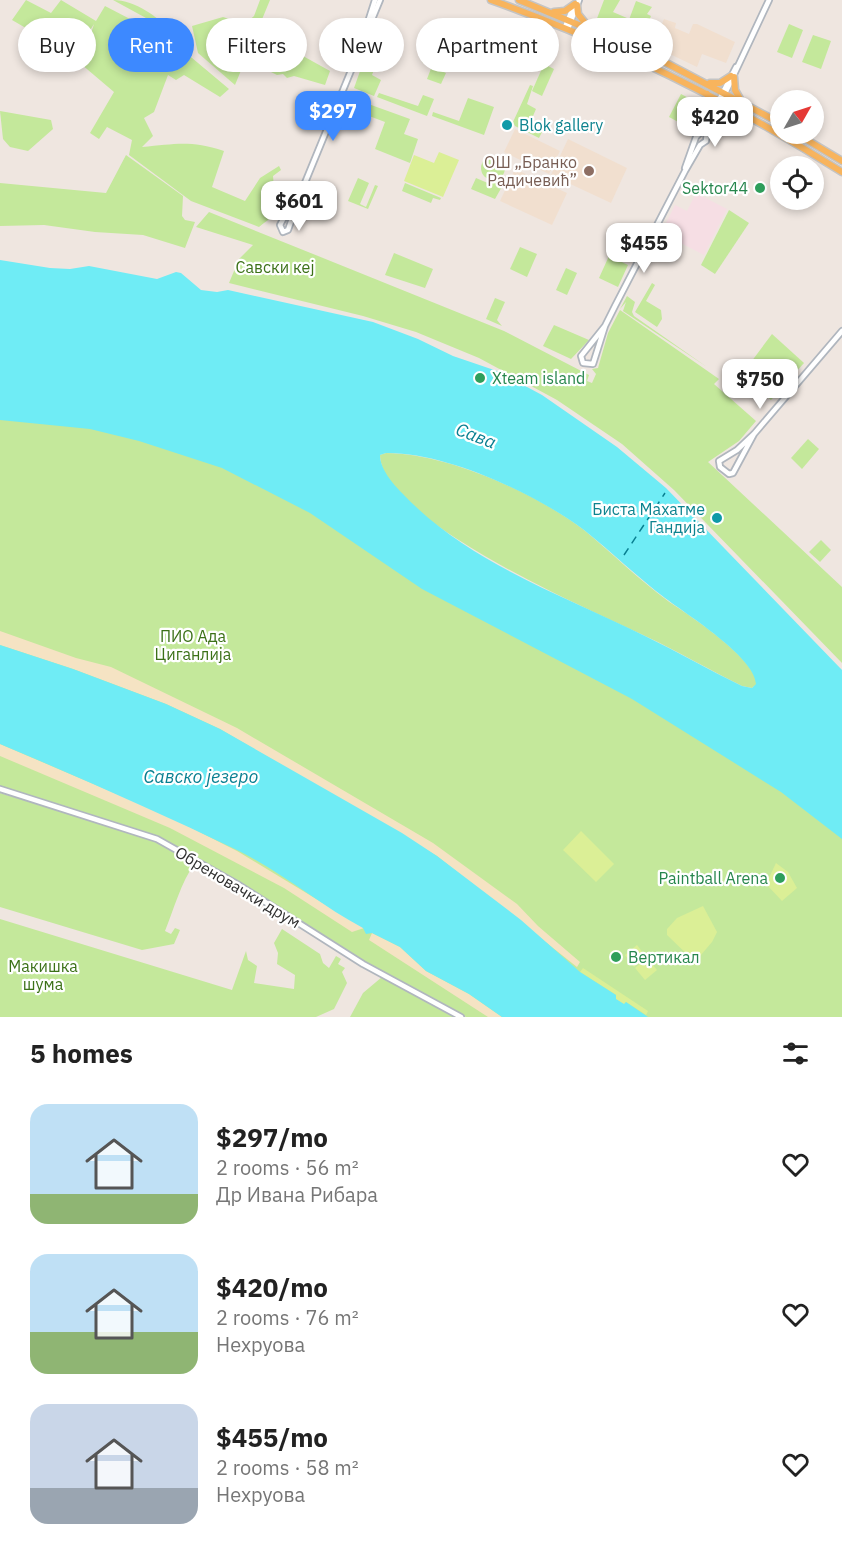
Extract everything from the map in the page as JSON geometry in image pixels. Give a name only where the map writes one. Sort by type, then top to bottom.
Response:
[{"type":"main road","points":[[491,0],[566,28],[702,90],[842,172]]},
{"type":"main road","points":[[519,0],[570,20]]},
{"type":"main road","points":[[548,11],[565,11],[577,2],[580,18]]},
{"type":"main road","points":[[673,67],[770,117]]},
{"type":"main road","points":[[705,82],[720,83],[733,76],[735,90],[742,102]]},
{"type":"main road","points":[[702,90],[712,100],[715,111],[734,108]]},
{"type":"main road","points":[[814,144],[842,161]]},
{"type":"street","points":[[370,18],[375,0]]},
{"type":"street","points":[[372,18],[380,0]]},
{"type":"street","points":[[605,326],[581,356],[583,363],[593,364],[605,326],[733,76],[768,0]]},
{"type":"street","points":[[566,28],[577,2]]},
{"type":"street","points":[[293,212],[349,72]]},
{"type":"street","points":[[699,143],[706,141],[703,135]]},
{"type":"street","points":[[754,434],[733,473],[729,474],[719,465],[719,461],[738,450],[754,434],[842,331]]},
{"type":"street","name":"Обреновачки друм","points":[[0,789],[157,839],[237,884],[363,964],[461,1017]]},
{"type":"shaded area","points":[[673,22],[676,23],[675,28],[689,34],[693,24],[697,24],[735,42],[726,63],[702,54],[697,67],[673,56]]},
{"type":"shaded area","points":[[515,129],[560,151],[549,174],[504,152]]},
{"type":"shaded area","name":"ОШ „Бранко Радичевић”","points":[[568,139],[627,168],[611,203],[551,175]]},
{"type":"shaded area","points":[[515,169],[567,193],[552,225],[500,201]]},
{"type":"shaded area","points":[[696,193],[727,209],[704,255],[661,233],[675,205],[687,211]]},
{"type":"green space","points":[[26,0],[51,13],[61,0],[91,18],[18,18],[18,23],[12,20]]},
{"type":"green space","points":[[113,0],[138,6],[157,18],[146,18]]},
{"type":"green space","points":[[260,0],[270,0],[263,18],[252,18]]},
{"type":"green space","points":[[604,0],[620,0],[613,12],[627,18],[597,18]]},
{"type":"green space","points":[[636,1],[652,7],[647,14],[651,16],[650,18],[630,18]]},
{"type":"green space","points":[[105,6],[128,18],[108,18],[108,72],[194,72],[194,60],[229,89],[220,97],[184,75],[176,80],[168,75],[154,112],[144,118],[153,136],[142,147],[192,144],[224,151],[212,187],[245,201],[260,178],[279,166],[281,170],[273,176],[274,188],[283,196],[292,193],[296,197],[259,227],[191,201],[129,155],[132,140],[107,127],[99,139],[90,133],[114,92],[90,72],[96,72],[96,21]]},
{"type":"green space","points":[[206,22],[206,60],[198,53],[194,25]]},
{"type":"green space","points":[[789,24],[803,30],[792,58],[777,52]]},
{"type":"green space","points":[[813,35],[831,41],[821,69],[802,62]]},
{"type":"green space","points":[[307,58],[319,65],[319,72],[330,72],[325,85],[294,76],[287,78],[283,74],[277,75],[271,72],[307,72]]},
{"type":"green space","points":[[220,72],[240,72],[235,85]]},
{"type":"green space","points":[[360,72],[373,72],[372,75],[381,80],[374,96],[354,88]]},
{"type":"green space","points":[[430,72],[446,73],[441,84],[427,79]]},
{"type":"green space","points":[[540,72],[553,72],[542,96],[532,91]]},
{"type":"green space","points":[[530,85],[533,86],[527,104],[536,109],[530,123],[543,130],[539,138],[515,126],[513,122]]},
{"type":"green space","points":[[379,93],[418,106],[423,95],[434,99],[427,116],[377,97]]},
{"type":"green space","points":[[681,94],[709,109],[697,132],[669,117]]},
{"type":"green space","points":[[349,97],[410,119],[404,134],[418,139],[410,163],[375,149],[385,122],[345,107]]},
{"type":"green space","points":[[468,98],[494,107],[484,135],[432,116],[433,112],[459,121]]},
{"type":"green space","points":[[0,111],[51,120],[53,129],[28,151],[10,147],[3,139]]},
{"type":"green space","points":[[439,152],[459,160],[443,197],[404,181],[414,155],[434,163]]},
{"type":"green space","points":[[126,155],[183,196],[182,216],[185,220],[195,222],[185,248],[143,235],[95,232],[44,225],[0,226],[0,183],[106,193]]},
{"type":"green space","points":[[493,156],[501,160],[505,168],[501,176],[493,180],[485,176],[481,168],[485,160]]},
{"type":"green space","points":[[508,176],[495,199],[471,189],[476,178],[490,184]]},
{"type":"green space","points":[[358,178],[369,183],[360,204],[366,207],[375,185],[378,186],[368,209],[348,201]]},
{"type":"green space","points":[[405,183],[441,198],[440,200],[433,198],[431,203],[402,191]]},
{"type":"green space","points":[[729,210],[749,223],[715,274],[701,265]]},
{"type":"green space","name":"Савски кеј","points":[[209,212],[504,331],[589,375],[587,381],[592,383],[596,374],[592,369],[598,368],[608,333],[620,310],[719,379],[714,384],[756,421],[739,441],[708,462],[842,587],[842,663],[674,490],[622,444],[557,400],[479,358],[416,332],[363,316],[229,283],[239,259],[253,245],[196,227]]},
{"type":"green space","points":[[520,247],[537,254],[527,277],[510,269]]},
{"type":"green space","points":[[394,253],[433,269],[425,288],[385,275]]},
{"type":"green space","points":[[609,256],[628,265],[618,287],[599,278]]},
{"type":"green space","points":[[566,268],[577,273],[567,295],[556,290]]},
{"type":"green space","points":[[652,283],[655,285],[646,301],[661,310],[662,319],[657,327],[635,312]]},
{"type":"green space","points":[[627,296],[635,302],[632,312],[634,316],[707,367],[623,311],[626,302],[620,309]]},
{"type":"green space","points":[[495,298],[505,302],[497,320],[502,326],[486,319]]},
{"type":"green space","points":[[554,325],[589,340],[571,359],[543,346]]},
{"type":"green space","points":[[772,334],[804,363],[771,400],[742,374]]},
{"type":"green space","name":"ПИО Ада Циганлија","points":[[0,408],[212,444],[842,818],[842,1017],[466,1017],[376,969],[238,881],[157,836],[0,786]]},
{"type":"green space","points":[[808,439],[819,449],[802,469],[791,458]]},
{"type":"green space","points":[[386,453],[436,460],[462,468],[516,489],[564,516],[584,530],[657,593],[720,638],[745,662],[757,684],[752,688],[742,686],[538,585],[450,534],[414,507],[389,481],[380,455]]},
{"type":"green space","points":[[821,540],[831,550],[820,562],[809,552]]},
{"type":"green space","points":[[0,793],[156,841],[195,863],[182,887],[165,931],[171,934],[175,928],[180,930],[174,944],[142,950],[0,907]]},
{"type":"green space","points":[[581,831],[614,864],[596,882],[563,850]]},
{"type":"green space","name":"Paintball Arena","points":[[776,863],[788,872],[797,888],[782,901],[766,884]]},
{"type":"green space","points":[[703,906],[717,932],[712,942],[695,962],[667,935],[667,929],[677,918]]},
{"type":"green space","name":"Макишка шума","points":[[0,919],[232,990],[246,951],[248,960],[257,966],[254,983],[294,989],[295,975],[277,964],[278,953],[274,943],[282,929],[320,954],[323,963],[329,968],[336,956],[341,959],[338,964],[345,968],[342,972],[347,983],[334,1009],[316,1017],[0,1017]]},
{"type":"green space","points":[[637,945],[646,957],[634,967],[625,955]]},
{"type":"green space","points":[[647,958],[657,970],[645,980],[635,968]]},
{"type":"green space","points":[[583,968],[648,1011],[646,1015],[626,1002],[624,1005],[615,999],[616,995],[580,972]]},
{"type":"green space","points":[[382,977],[457,1017],[350,1017],[363,993]]},
{"type":"sand","points":[[0,631],[76,658],[111,667],[237,728],[433,843],[517,904],[538,926],[580,962],[577,967],[437,856],[220,729],[166,704],[73,669],[0,645]]},
{"type":"sand","points":[[0,744],[166,815],[237,851],[364,928],[352,932],[284,888],[170,828],[0,756]]},
{"type":"sand","points":[[372,933],[400,947],[426,971],[469,994],[502,1017],[488,1017],[369,940]]},
{"type":"water","name":"Сава","points":[[0,260],[50,268],[70,269],[89,266],[157,279],[176,272],[181,273],[201,290],[217,292],[228,290],[373,322],[418,339],[453,356],[497,371],[542,395],[617,447],[666,488],[842,670],[842,839],[781,792],[632,699],[422,589],[310,513],[222,468],[139,441],[90,429],[0,420]],"holes":[[[386,453],[410,455],[462,467],[490,478],[564,516],[732,649],[753,673],[756,684],[752,688],[742,686],[645,636],[517,575],[456,539],[428,518],[391,481],[380,455]]]},
{"type":"water","name":"Савско језеро","points":[[0,645],[73,669],[166,704],[220,729],[402,833],[437,856],[521,920],[580,972],[616,995],[616,999],[624,1004],[626,1002],[648,1017],[502,1017],[469,994],[426,971],[400,947],[372,933],[366,934],[363,928],[239,851],[150,809],[0,744]]},
{"type":"ferry route","points":[[624,555],[665,493]]},
{"type":"place","name":"Blok gallery","points":[[507,125]]},
{"type":"place","name":"ОШ „Бранко Радичевић”","points":[[589,171]]},
{"type":"place","name":"Sektor44","points":[[760,188]]},
{"type":"place","name":"Xteam island","points":[[480,378]]},
{"type":"place","name":"Биста Махатме Гандија","points":[[717,518]]},
{"type":"place","name":"Paintball Arena","points":[[780,878]]},
{"type":"place","name":"Вертикал","points":[[616,957]]}]
